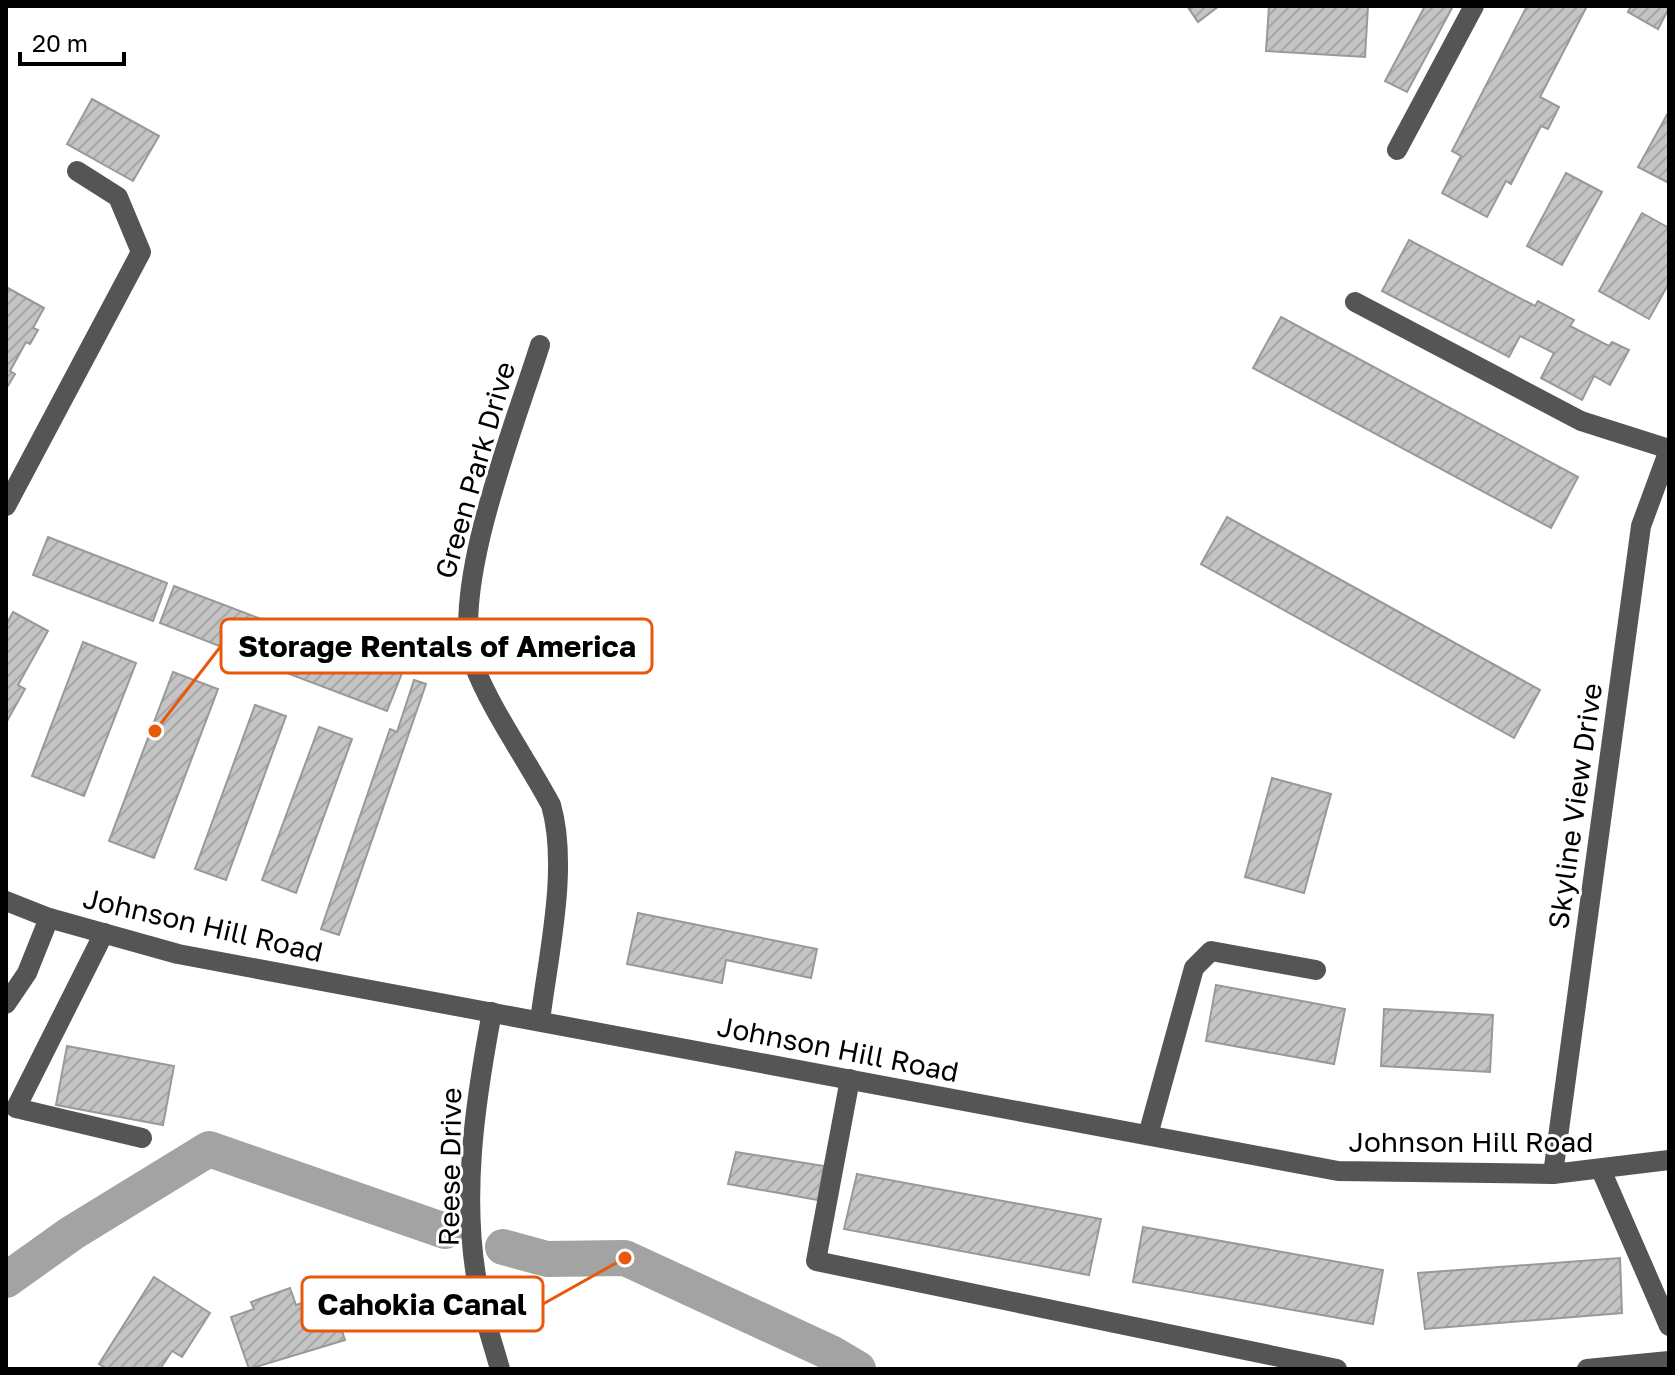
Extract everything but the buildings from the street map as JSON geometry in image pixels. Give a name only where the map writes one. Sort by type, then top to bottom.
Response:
[{"type":"street","points":[[1397,150],[1474,6]]},
{"type":"street","points":[[6,506],[141,252],[118,197],[77,171]]},
{"type":"street","points":[[1355,302],[1581,421],[1669,449]]},
{"type":"street","name":"Green Park Drive","points":[[540,345],[482,533],[466,605],[473,664],[544,791],[558,827],[554,909],[540,1021]]},
{"type":"street","name":"Skyline View Drive","points":[[1553,1174],[1641,526],[1669,449]]},
{"type":"street","name":"Johnson Hill Road","points":[[6,901],[49,918],[178,954],[1338,1171],[1553,1174],[1669,1160]]},
{"type":"street","points":[[6,1004],[27,973],[49,918]]},
{"type":"street","points":[[104,933],[16,1108],[142,1138]]},
{"type":"street","points":[[1148,1135],[1194,968],[1211,951],[1316,970]]},
{"type":"street","name":"Reese Drive","points":[[492,1012],[477,1095],[472,1221],[478,1290],[500,1369]]},
{"type":"street","points":[[850,1079],[816,1261],[1337,1369]]},
{"type":"street","points":[[1601,1170],[1669,1326]]},
{"type":"street","points":[[1587,1369],[1669,1361]]},
{"type":"waterway","points":[[6,1280],[72,1233],[209,1149],[445,1231]]},
{"type":"waterway","points":[[503,1247],[547,1259],[625,1258],[831,1353],[858,1369]]},
{"type":"place","name":"Storage Rentals of America","points":[[155,731]]},
{"type":"place","name":"Cahokia Canal","points":[[625,1258]]}]
